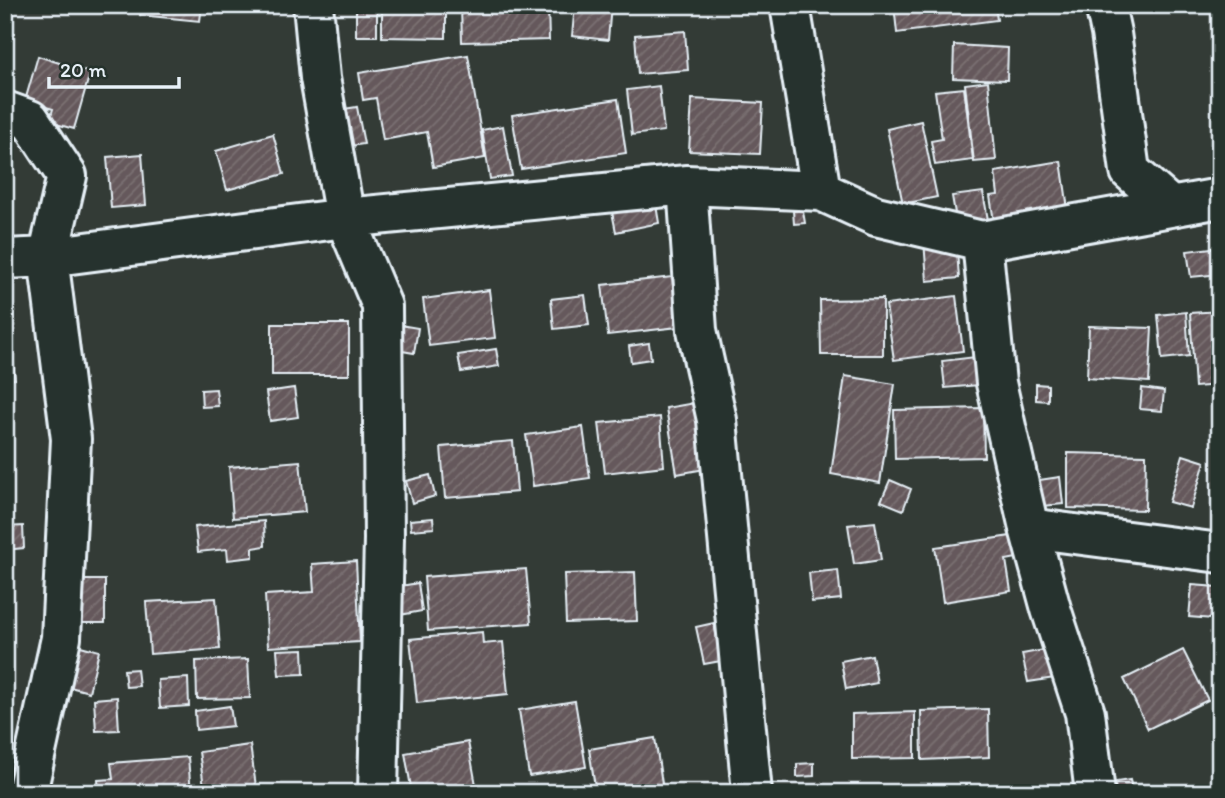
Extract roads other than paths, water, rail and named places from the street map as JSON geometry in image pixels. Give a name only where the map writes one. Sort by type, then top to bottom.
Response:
[{"type":"street","points":[[313,5],[320,78],[345,218],[382,306],[384,538],[379,793]]},
{"type":"street","points":[[790,5],[821,191]]},
{"type":"street","points":[[1105,5],[1130,171],[1170,206]]},
{"type":"street","points":[[5,111],[30,120],[67,176],[48,257],[71,439],[61,638],[27,793]]},
{"type":"street","points":[[687,185],[697,330],[718,420],[752,793]]},
{"type":"street","points":[[5,259],[48,257],[345,218],[687,185],[821,191],[876,216],[982,241],[1220,198]]},
{"type":"street","points":[[982,241],[996,383],[1029,528],[1051,609],[1085,713],[1095,793]]},
{"type":"street","points":[[1029,528],[1220,553]]}]
